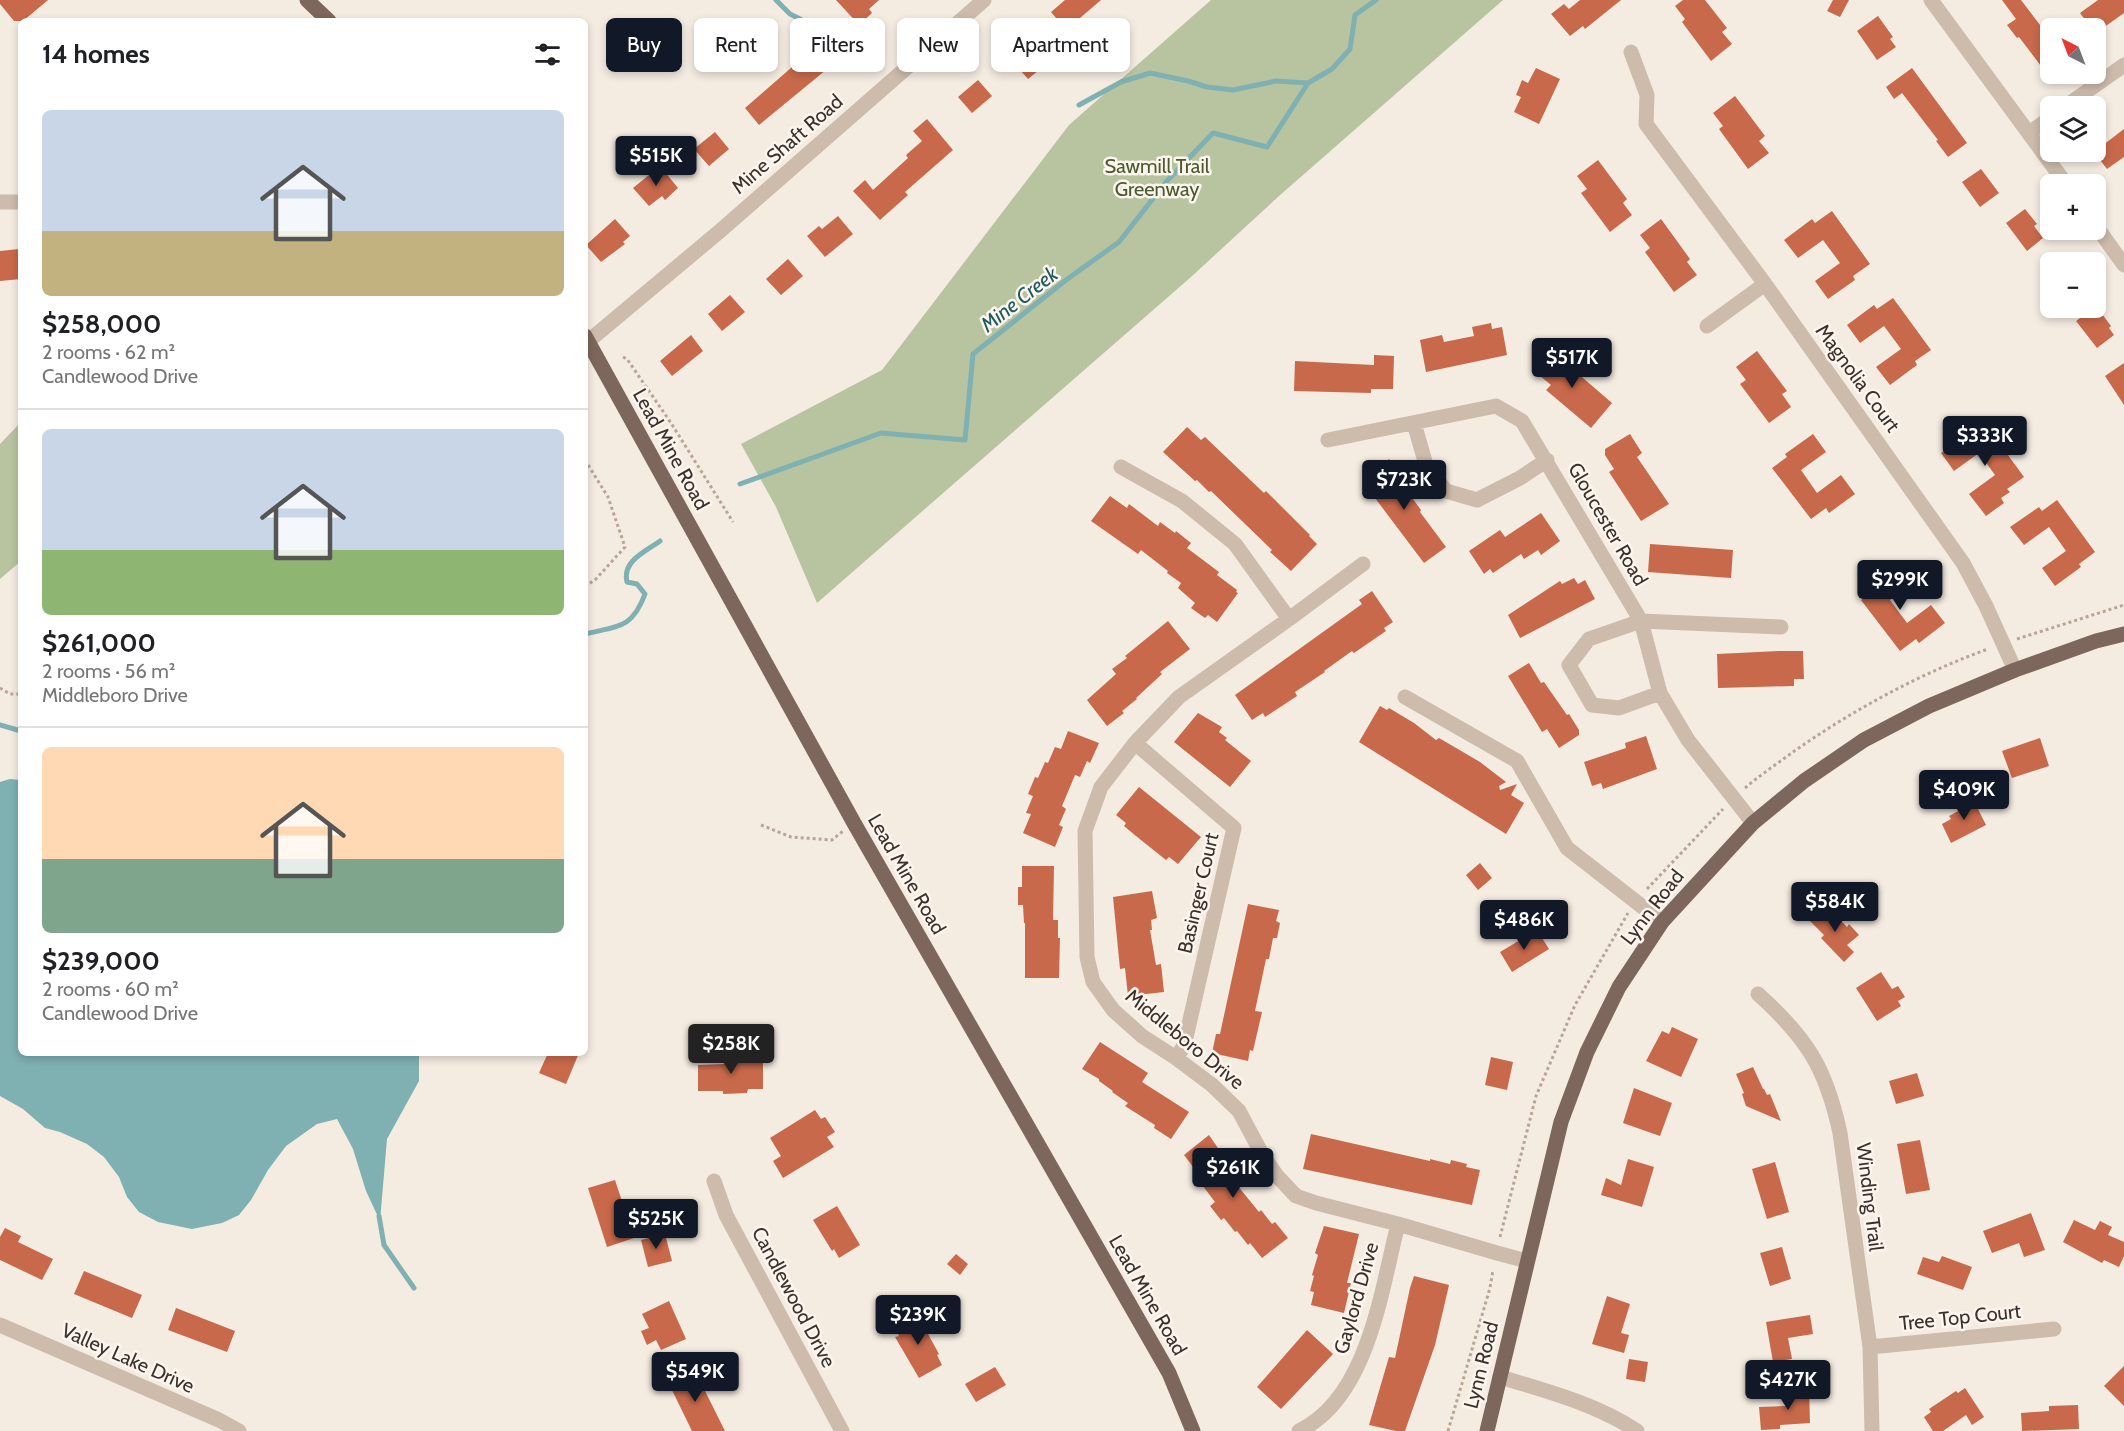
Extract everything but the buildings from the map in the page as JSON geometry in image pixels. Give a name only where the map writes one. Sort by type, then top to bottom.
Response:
[{"type":"main road","points":[[308,0],[326,18]]},
{"type":"main road","name":"Lead Mine Road","points":[[588,344],[854,823],[1169,1373],[1193,1431]]},
{"type":"main road","name":"Lynn Road","points":[[1486,1431],[1561,1122],[1587,1052],[1619,987],[1662,922],[1753,823],[1804,781],[1864,740],[1929,706],[2015,670],[2124,634]]},
{"type":"street","name":"Mine Shaft Road","points":[[588,338],[720,231],[984,0]]},
{"type":"street","points":[[1931,0],[2059,174]]},
{"type":"street","name":"Magnolia Court","points":[[1631,52],[1647,95],[1646,124],[1765,284],[1963,562],[2015,670]]},
{"type":"street","points":[[2080,96],[2124,65]]},
{"type":"street","points":[[2029,133],[2040,125]]},
{"type":"street","points":[[0,202],[18,202]]},
{"type":"street","points":[[2106,240],[2124,265]]},
{"type":"street","points":[[1707,326],[1765,284]]},
{"type":"street","name":"Gloucester Road","points":[[1328,440],[1497,406],[1522,421],[1641,621],[1660,693],[1688,740],[1753,823]]},
{"type":"street","points":[[1413,423],[1426,465],[1446,491],[1477,500],[1520,478],[1546,460]]},
{"type":"street","points":[[1121,467],[1182,501],[1234,544],[1289,619]]},
{"type":"street","name":"Middleboro Drive","points":[[1363,564],[1179,697],[1135,743],[1101,787],[1085,831],[1087,957],[1093,982],[1113,1010],[1143,1036],[1212,1085],[1239,1111],[1262,1154],[1277,1176],[1296,1196],[1527,1261]]},
{"type":"street","points":[[1660,693],[1619,708],[1592,705],[1569,665],[1589,639],[1641,621],[1781,627]]},
{"type":"street","points":[[1405,697],[1517,761],[1567,848],[1662,922]]},
{"type":"street","name":"Basinger Court","points":[[1135,743],[1234,828],[1184,1046],[1176,1058]]},
{"type":"street","name":"Winding Trail","points":[[1758,994],[1782,1015],[1816,1061],[1827,1084],[1840,1133],[1870,1347],[1872,1431]]},
{"type":"street","name":"Candlewood Drive","points":[[714,1181],[726,1215],[842,1431]]},
{"type":"street","name":"Gaylord Drive","points":[[1299,1431],[1310,1426],[1337,1400],[1360,1363],[1371,1330],[1398,1224]]},
{"type":"street","name":"Valley Lake Drive","points":[[0,1325],[219,1420],[239,1431]]},
{"type":"street","name":"Tree Top Court","points":[[1870,1347],[2054,1329]]},
{"type":"street","points":[[1500,1377],[1579,1403],[1618,1419],[1637,1431]]},
{"type":"path","points":[[623,357],[627,359],[670,423],[733,522]]},
{"type":"path","points":[[588,465],[608,497],[625,547],[595,580],[588,584]]},
{"type":"path","points":[[2027,635],[2124,605]]},
{"type":"path","points":[[1755,779],[1823,731],[1869,704],[1919,678],[1982,651]]},
{"type":"path","points":[[0,688],[10,694],[18,694]]},
{"type":"path","points":[[1648,889],[1711,819]]},
{"type":"path","points":[[761,825],[791,837],[832,840],[854,823]]},
{"type":"path","points":[[1504,1219],[1536,1096],[1575,1005],[1621,928],[1624,919]]},
{"type":"path","points":[[1448,1431],[1490,1288]]},
{"type":"green space","name":"Sawmill Trail Greenway","points":[[1211,0],[1503,0],[1279,196],[1191,277],[817,603],[776,507],[741,444],[882,370],[1069,125]]},
{"type":"green space","points":[[18,425],[18,564],[0,579],[0,444]]},
{"type":"water","points":[[18,780],[18,1056],[419,1056],[419,1081],[387,1139],[380,1221],[366,1191],[353,1149],[337,1119],[317,1124],[286,1146],[239,1215],[222,1223],[192,1229],[158,1222],[139,1212],[127,1197],[119,1177],[104,1157],[87,1144],[45,1128],[23,1109],[0,1096],[0,782]]},
{"type":"waterway","points":[[776,0],[790,14],[798,18]]},
{"type":"waterway","points":[[1079,105],[1121,82],[1150,73],[1207,87],[1233,90],[1276,81],[1308,83],[1332,69],[1350,49],[1355,15],[1376,0]]},
{"type":"waterway","name":"Mine Creek","points":[[740,484],[881,433],[965,440],[973,354],[1066,280],[1119,242],[1166,182],[1213,133],[1267,147],[1308,83]]},
{"type":"waterway","name":"Mine Creek","points":[[588,633],[615,627],[635,614],[645,594],[637,584],[627,582],[628,568],[636,558],[660,541]]},
{"type":"waterway","name":"Mine Creek","points":[[0,725],[18,730]]},
{"type":"waterway","points":[[379,1216],[384,1245],[414,1288]]}]
